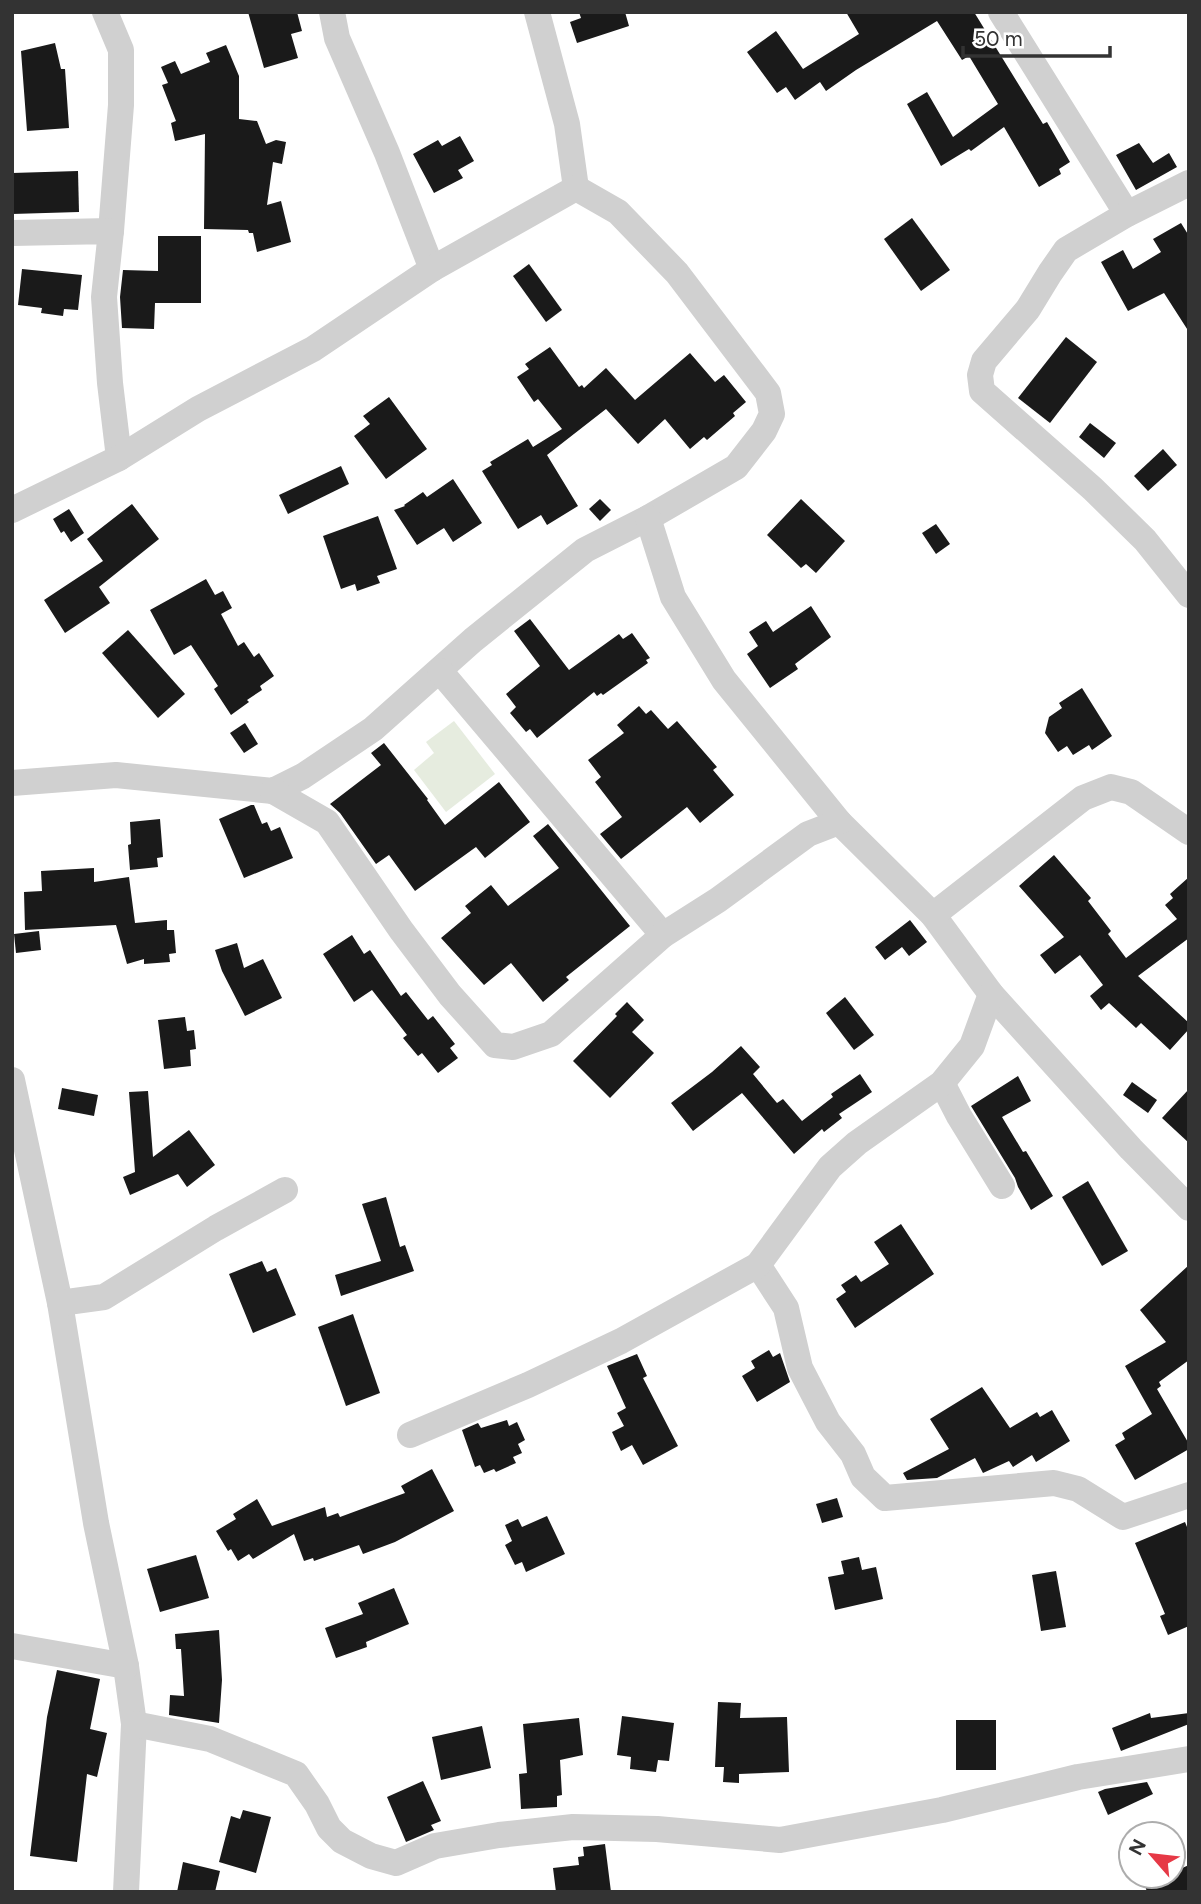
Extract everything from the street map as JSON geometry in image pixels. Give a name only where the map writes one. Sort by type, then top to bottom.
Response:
[{"type":"street","points":[[105,12],[121,50],[121,104],[104,298],[119,458]]},
{"type":"street","points":[[332,12],[341,47],[387,153],[432,269]]},
{"type":"street","points":[[537,12],[567,124],[576,188]]},
{"type":"street","points":[[1001,12],[1127,215]]},
{"type":"street","points":[[1189,183],[1066,250],[1028,309],[984,361],[980,375],[982,391],[1145,540],[1189,595]]},
{"type":"street","points":[[12,510],[119,458],[198,409],[313,349],[432,269],[576,188]]},
{"type":"street","points":[[273,791],[303,776],[373,729],[473,640],[585,550],[649,518],[736,467],[764,431],[772,414],[768,393],[677,273],[618,212],[576,188]]},
{"type":"street","points":[[12,233],[111,231]]},
{"type":"street","points":[[649,518],[673,597],[724,680],[839,822],[933,915],[991,994],[1131,1149],[1189,1208]]},
{"type":"street","points":[[440,671],[663,935]]},
{"type":"street","points":[[12,783],[116,775],[273,791],[327,822],[401,930],[450,995],[495,1045],[513,1047],[551,1034],[663,935],[718,900],[808,834],[839,822]]},
{"type":"street","points":[[933,915],[1083,798],[1111,787],[1131,792],[1189,832]]},
{"type":"street","points":[[411,1435],[528,1385],[621,1341],[758,1265],[830,1167],[858,1143],[942,1083],[972,1046],[991,994]]},
{"type":"street","points":[[942,1083],[1002,1186]]},
{"type":"street","points":[[14,1096],[60,1303],[96,1523],[126,1666],[134,1724],[126,1892]]},
{"type":"street","points":[[60,1303],[104,1297],[216,1228],[285,1190]]},
{"type":"street","points":[[758,1265],[786,1308],[800,1368],[828,1422],[853,1454],[863,1477],[885,1498],[1054,1483],[1078,1489],[1123,1517],[1189,1495]]},
{"type":"street","points":[[12,1646],[126,1666]]},
{"type":"street","points":[[134,1724],[210,1739],[296,1774],[317,1804],[329,1828],[342,1841],[370,1856],[396,1863],[435,1846],[499,1835],[573,1827],[657,1829],[780,1840],[942,1810],[1078,1777],[1189,1759]]},
{"type":"shaded area","points":[[454,721],[495,774],[446,812],[414,770],[434,753],[426,742]]},
{"type":"building","points":[[248,12],[297,12],[302,31],[291,34],[298,58],[264,68]]},
{"type":"building","points":[[579,12],[625,12],[629,26],[577,43],[570,22],[581,18]]},
{"type":"building","points":[[846,12],[974,12],[1043,124],[1047,122],[1070,162],[1059,169],[1061,174],[1039,187],[1004,127],[971,151],[969,149],[941,166],[907,104],[927,92],[953,137],[998,104],[969,56],[962,60],[937,21],[826,91],[820,82],[795,100],[786,87],[777,93],[747,52],[776,31],[803,69],[859,34]]},
{"type":"building","points":[[55,43],[61,69],[65,69],[69,128],[27,131],[21,51]]},
{"type":"building","points":[[226,45],[239,76],[239,119],[257,121],[266,144],[276,140],[286,142],[282,164],[273,162],[267,205],[281,201],[291,242],[257,252],[253,233],[248,230],[204,229],[205,134],[175,141],[171,123],[176,121],[162,85],[168,83],[161,67],[175,61],[181,74],[210,62],[206,53]]},
{"type":"building","points":[[460,136],[474,161],[458,170],[463,178],[434,193],[413,154],[438,140],[442,146]]},
{"type":"building","points":[[1139,143],[1153,163],[1169,153],[1177,167],[1136,190],[1116,155]]},
{"type":"building","points":[[78,171],[79,212],[12,214],[12,173]]},
{"type":"building","points":[[912,218],[950,270],[921,291],[884,239]]},
{"type":"building","points":[[1181,223],[1189,236],[1189,332],[1164,293],[1128,311],[1101,262],[1123,250],[1133,269],[1161,252],[1153,239]]},
{"type":"building","points":[[158,236],[201,236],[201,303],[155,303],[154,329],[122,328],[120,297],[123,270],[158,271]]},
{"type":"building","points":[[529,264],[562,310],[546,322],[513,276]]},
{"type":"building","points":[[22,269],[82,275],[78,310],[64,309],[63,316],[41,313],[42,308],[18,305]]},
{"type":"building","points":[[1066,337],[1097,362],[1050,423],[1018,398]]},
{"type":"building","points":[[550,347],[579,387],[582,385],[584,388],[606,368],[635,400],[690,353],[715,382],[724,375],[746,402],[733,413],[735,416],[707,440],[704,437],[690,449],[665,419],[638,444],[606,409],[547,455],[578,506],[547,525],[541,515],[518,529],[482,471],[492,465],[490,462],[528,439],[533,447],[562,429],[538,399],[534,402],[517,377],[529,369],[525,364]]},
{"type":"building","points":[[389,397],[427,449],[386,479],[354,436],[370,424],[363,416]]},
{"type":"building","points":[[1090,423],[1116,443],[1104,458],[1079,437]]},
{"type":"building","points":[[1163,449],[1177,465],[1148,491],[1134,476]]},
{"type":"building","points":[[341,466],[349,484],[288,514],[279,495]]},
{"type":"building","points":[[453,479],[482,523],[453,542],[444,528],[417,545],[394,510],[405,506],[423,492],[427,497]]},
{"type":"building","points":[[600,499],[611,510],[600,521],[589,509]]},
{"type":"building","points":[[801,499],[845,541],[816,573],[806,564],[801,568],[767,535]]},
{"type":"building","points":[[132,504],[159,539],[99,587],[110,603],[65,633],[44,600],[103,561],[87,539]]},
{"type":"building","points":[[69,509],[84,533],[71,542],[64,531],[61,533],[53,519]]},
{"type":"building","points":[[378,516],[397,569],[377,576],[380,583],[357,591],[355,584],[341,589],[323,536]]},
{"type":"building","points":[[936,524],[950,544],[936,554],[922,533]]},
{"type":"building","points":[[206,579],[215,595],[223,591],[232,608],[221,614],[238,646],[244,642],[254,657],[259,653],[274,676],[260,686],[262,690],[247,700],[249,702],[231,715],[214,689],[218,686],[191,645],[174,655],[150,610]]},
{"type":"building","points":[[811,606],[831,637],[795,664],[798,669],[770,688],[747,654],[758,646],[749,632],[766,621],[773,632]]},
{"type":"building","points":[[530,619],[569,670],[619,634],[623,639],[632,633],[650,658],[646,660],[648,663],[603,695],[601,693],[597,696],[594,692],[537,738],[530,729],[526,732],[510,713],[516,707],[506,694],[540,666],[514,631]]},
{"type":"building","points":[[128,630],[185,694],[158,718],[102,653]]},
{"type":"building","points":[[1082,688],[1112,736],[1092,750],[1089,745],[1073,755],[1067,746],[1058,752],[1045,733],[1049,717],[1062,708],[1059,703]]},
{"type":"building","points":[[639,706],[646,714],[651,710],[668,729],[677,721],[717,767],[713,770],[734,795],[700,823],[687,807],[621,859],[600,834],[622,817],[595,782],[601,777],[588,760],[624,733],[617,725]]},
{"type":"building","points":[[245,723],[258,744],[244,753],[230,733]]},
{"type":"building","points":[[384,743],[445,825],[499,782],[530,822],[485,858],[476,847],[415,891],[389,855],[376,864],[340,813],[330,804],[381,765],[371,753]]},
{"type":"building","points":[[254,805],[262,824],[267,822],[271,831],[280,827],[293,858],[244,878],[219,819]]},
{"type":"building","points":[[160,819],[163,857],[157,858],[158,867],[130,870],[130,822]]},
{"type":"building","points":[[548,824],[630,926],[566,977],[569,980],[543,1002],[511,963],[484,985],[441,938],[471,913],[465,906],[491,885],[508,906],[559,868],[533,836]]},
{"type":"building","points":[[1054,855],[1091,898],[1088,901],[1111,931],[1108,934],[1126,958],[1177,919],[1165,905],[1173,898],[1170,894],[1189,877],[1189,938],[1138,976],[1189,1023],[1189,1029],[1170,1050],[1141,1023],[1136,1028],[1109,1003],[1101,1010],[1090,996],[1103,985],[1080,955],[1055,974],[1040,955],[1064,937],[1019,886]]},
{"type":"building","points":[[94,868],[94,882],[129,877],[135,923],[167,920],[167,930],[174,930],[176,953],[169,954],[170,962],[144,964],[144,959],[127,964],[116,925],[25,930],[24,892],[42,891],[41,871]]},
{"type":"building","points":[[910,920],[927,942],[909,956],[902,947],[885,960],[875,947]]},
{"type":"building","points":[[39,931],[41,950],[16,953],[14,934]]},
{"type":"building","points":[[352,935],[364,954],[370,950],[401,996],[406,992],[428,1020],[433,1016],[455,1044],[450,1048],[458,1058],[438,1073],[422,1053],[418,1056],[403,1038],[407,1035],[372,990],[354,1002],[323,954]]},
{"type":"building","points":[[237,943],[244,968],[263,959],[282,998],[245,1016],[222,971],[215,950]]},
{"type":"building","points":[[845,997],[874,1035],[854,1050],[826,1013]]},
{"type":"building","points":[[627,1002],[644,1020],[632,1032],[654,1053],[610,1098],[573,1061]]},
{"type":"building","points":[[185,1017],[187,1031],[194,1030],[196,1049],[190,1050],[191,1066],[164,1069],[158,1020]]},
{"type":"building","points":[[741,1046],[760,1067],[753,1074],[777,1103],[783,1099],[802,1121],[833,1097],[831,1094],[860,1074],[872,1092],[839,1114],[842,1118],[824,1132],[822,1129],[794,1154],[742,1093],[693,1131],[671,1103]]},
{"type":"building","points":[[1018,1076],[1031,1101],[1002,1117],[1053,1196],[1031,1210],[1015,1178],[971,1106]]},
{"type":"building","points":[[1132,1082],[1157,1100],[1148,1113],[1123,1095]]},
{"type":"building","points":[[62,1088],[98,1095],[94,1116],[58,1109]]},
{"type":"building","points":[[1189,1089],[1189,1143],[1162,1118]]},
{"type":"building","points":[[148,1091],[153,1157],[189,1130],[215,1165],[187,1187],[178,1174],[130,1195],[123,1177],[135,1172],[129,1092]]},
{"type":"building","points":[[1088,1181],[1128,1251],[1102,1266],[1062,1197]]},
{"type":"building","points":[[386,1197],[400,1247],[405,1245],[414,1271],[341,1296],[335,1275],[381,1261],[362,1204]]},
{"type":"building","points":[[901,1224],[934,1274],[855,1328],[836,1299],[846,1292],[841,1285],[856,1275],[861,1282],[889,1264],[874,1242]]},
{"type":"building","points":[[262,1261],[267,1272],[276,1268],[296,1315],[253,1333],[229,1274]]},
{"type":"building","points":[[1189,1265],[1189,1360],[1159,1382],[1161,1386],[1157,1389],[1189,1444],[1189,1449],[1135,1480],[1115,1445],[1125,1439],[1122,1433],[1152,1414],[1125,1366],[1166,1342],[1140,1310]]},
{"type":"building","points":[[353,1314],[380,1393],[346,1406],[318,1327]]},
{"type":"building","points":[[769,1350],[773,1357],[780,1353],[790,1382],[757,1402],[742,1376],[755,1368],[751,1361]]},
{"type":"building","points":[[637,1354],[647,1376],[643,1378],[678,1446],[643,1465],[632,1445],[621,1451],[612,1432],[624,1426],[617,1413],[626,1408],[607,1366]]},
{"type":"building","points":[[982,1387],[1010,1428],[1037,1412],[1040,1417],[1052,1410],[1070,1441],[1036,1462],[1032,1455],[1013,1467],[1009,1461],[983,1473],[975,1458],[937,1478],[907,1480],[903,1473],[949,1449],[930,1419]]},
{"type":"building","points":[[507,1420],[509,1426],[517,1422],[525,1440],[518,1444],[522,1453],[513,1457],[516,1463],[496,1472],[494,1469],[484,1473],[480,1465],[475,1467],[462,1430],[478,1423],[481,1428]]},
{"type":"building","points":[[432,1469],[454,1511],[395,1542],[363,1554],[359,1545],[314,1561],[313,1558],[304,1561],[294,1534],[253,1559],[249,1554],[238,1561],[231,1549],[228,1551],[216,1531],[236,1519],[233,1514],[257,1499],[272,1526],[325,1507],[327,1517],[338,1513],[340,1517],[405,1493],[401,1486]]},
{"type":"building","points":[[837,1498],[843,1517],[822,1523],[816,1504]]},
{"type":"building","points":[[547,1516],[565,1554],[526,1572],[522,1562],[515,1565],[505,1545],[512,1541],[505,1525],[518,1519],[522,1527]]},
{"type":"building","points":[[1185,1522],[1189,1532],[1189,1626],[1168,1635],[1160,1616],[1165,1614],[1135,1543]]},
{"type":"building","points":[[196,1555],[209,1598],[160,1612],[147,1569]]},
{"type":"building","points":[[859,1557],[862,1570],[876,1567],[883,1599],[835,1610],[828,1577],[844,1574],[841,1561]]},
{"type":"building","points":[[1056,1571],[1066,1627],[1041,1631],[1032,1575]]},
{"type":"building","points":[[394,1588],[409,1624],[366,1642],[367,1647],[336,1658],[325,1628],[363,1614],[358,1603]]},
{"type":"building","points":[[219,1630],[222,1680],[219,1723],[169,1715],[170,1695],[184,1696],[181,1649],[176,1649],[175,1634]]},
{"type":"building","points":[[57,1670],[100,1679],[90,1729],[107,1733],[97,1777],[87,1774],[77,1862],[30,1856],[47,1717]]},
{"type":"building","points":[[718,1702],[741,1703],[740,1718],[787,1717],[789,1772],[739,1774],[739,1783],[723,1782],[724,1767],[715,1767]]},
{"type":"building","points":[[1150,1713],[1151,1718],[1189,1713],[1189,1724],[1121,1751],[1112,1728]]},
{"type":"building","points":[[622,1716],[674,1723],[669,1761],[658,1760],[656,1772],[630,1769],[631,1757],[617,1755]]},
{"type":"building","points":[[579,1718],[583,1755],[560,1760],[562,1795],[557,1796],[557,1807],[521,1809],[519,1774],[527,1773],[523,1724]]},
{"type":"building","points":[[956,1720],[996,1720],[996,1770],[956,1770]]},
{"type":"building","points":[[482,1726],[491,1768],[441,1780],[432,1737]]},
{"type":"building","points":[[423,1781],[441,1821],[431,1825],[434,1830],[406,1842],[387,1797]]},
{"type":"building","points":[[1147,1782],[1153,1794],[1108,1815],[1098,1792]]},
{"type":"building","points":[[243,1810],[271,1817],[256,1873],[219,1862],[231,1816],[240,1819]]},
{"type":"building","points":[[605,1844],[611,1892],[556,1892],[553,1868],[579,1865],[578,1857],[584,1856],[583,1847]]},
{"type":"building","points":[[183,1862],[220,1871],[215,1892],[177,1892]]},
{"type":"building","points":[[1189,1865],[1189,1892],[1147,1892],[1187,1890]]}]
